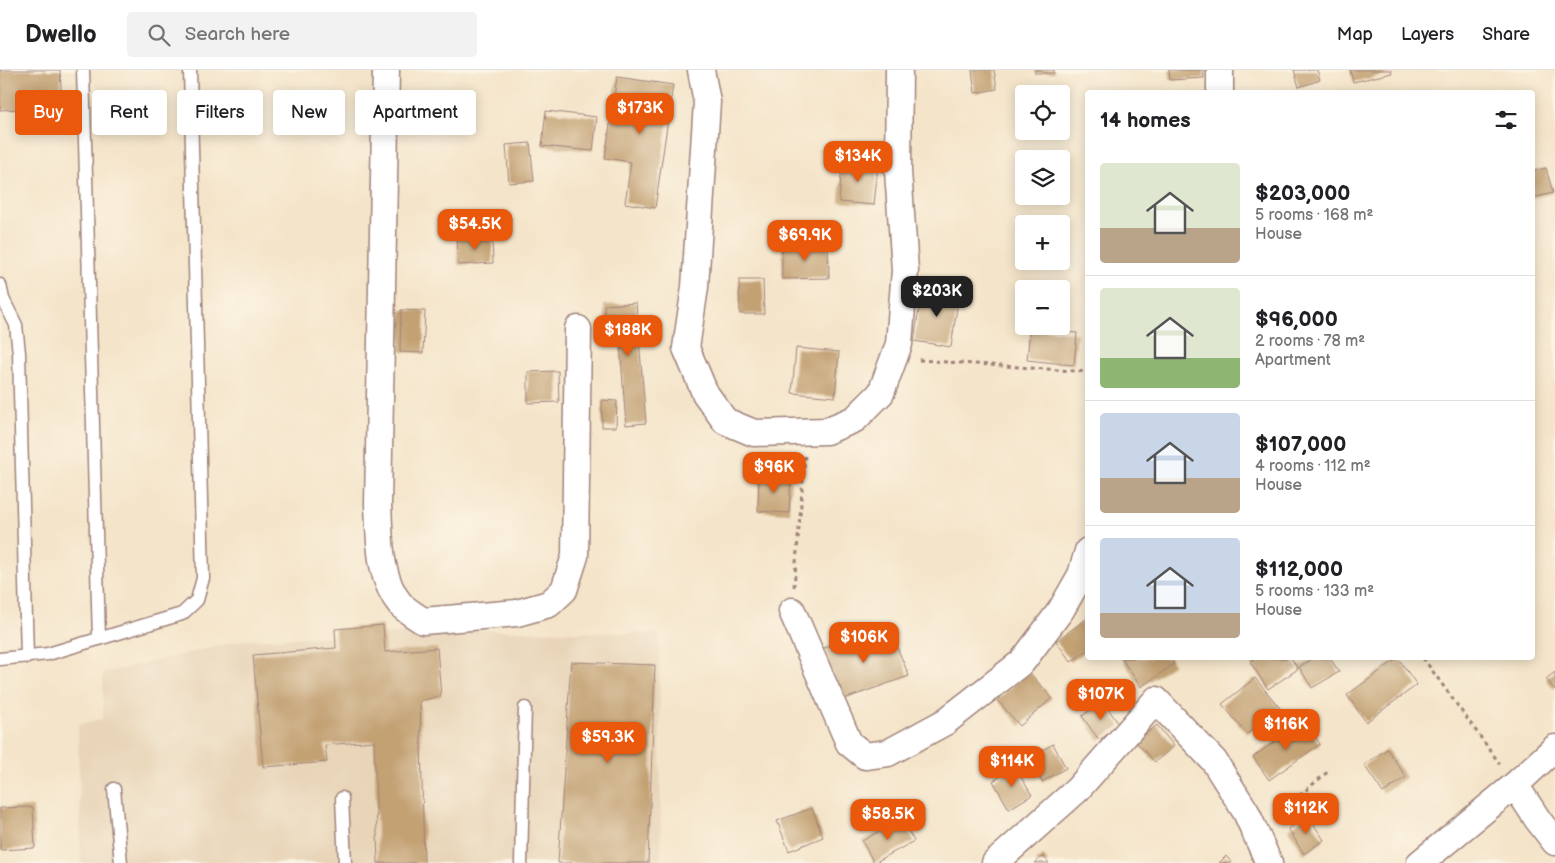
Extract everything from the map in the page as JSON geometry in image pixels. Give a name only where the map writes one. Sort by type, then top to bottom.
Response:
[{"type":"street","points":[[386,70],[378,505],[380,546],[387,581],[401,605],[423,621],[517,613],[549,604],[564,590],[575,556],[578,329]]},
{"type":"street","points":[[701,70],[707,112],[695,287],[686,348],[705,393],[725,421],[754,433],[826,431],[854,419],[881,393],[898,344],[905,270],[898,171],[899,70]]},
{"type":"street","points":[[1220,70],[1220,90]]},
{"type":"street","points":[[792,611],[849,743],[865,756],[888,753],[944,722],[1022,662],[1061,610],[1081,575],[1085,561]]},
{"type":"street","points":[[995,863],[1077,790],[1156,700],[1214,761],[1246,812],[1269,863]]},
{"type":"street","points":[[1420,863],[1515,785],[1555,748]]},
{"type":"street","points":[[1515,785],[1555,842]]},
{"type":"lane","points":[[83,70],[99,639]]},
{"type":"lane","points":[[0,659],[48,654],[99,639],[182,614],[197,600],[203,578],[190,70]]},
{"type":"lane","points":[[0,285],[3,299],[16,325],[19,353],[27,657]]},
{"type":"lane","points":[[521,863],[525,708]]},
{"type":"lane","points":[[114,789],[121,863]]},
{"type":"lane","points":[[342,798],[345,863]]},
{"type":"path","points":[[893,358],[1085,372]]},
{"type":"path","points":[[792,611],[806,433]]},
{"type":"path","points":[[1424,660],[1515,785]]},
{"type":"path","points":[[1256,833],[1330,770]]},
{"type":"shaded area","points":[[474,630],[659,634],[661,863],[81,863],[78,725],[103,718],[103,673],[244,640]]},
{"type":"building","points":[[0,70],[60,70],[61,90],[15,90],[15,109],[0,110]]},
{"type":"building","points":[[972,70],[994,70],[997,89],[975,93]]},
{"type":"building","points":[[1035,70],[1054,70],[1054,73],[1035,73]]},
{"type":"building","points":[[1169,70],[1203,70],[1204,78],[1170,80]]},
{"type":"building","points":[[1294,70],[1317,70],[1320,80],[1299,87]]},
{"type":"building","points":[[1350,70],[1391,70],[1392,73],[1353,82]]},
{"type":"building","points":[[617,77],[673,85],[655,208],[625,203],[631,162],[605,158]]},
{"type":"building","points":[[546,111],[597,117],[593,151],[542,146]]},
{"type":"building","points":[[530,143],[534,181],[509,183],[506,145]]},
{"type":"building","points":[[842,162],[878,165],[874,205],[839,202]]},
{"type":"building","points":[[1546,168],[1553,193],[1535,197],[1535,170]]},
{"type":"building","points":[[492,237],[493,263],[458,265],[457,239]]},
{"type":"building","points":[[782,246],[828,246],[829,278],[782,279]]},
{"type":"building","points":[[739,280],[763,280],[764,314],[740,314]]},
{"type":"building","points":[[922,289],[959,295],[951,347],[914,341]]},
{"type":"building","points":[[636,303],[646,423],[626,425],[620,343],[607,344],[604,305]]},
{"type":"building","points":[[401,310],[425,311],[423,353],[400,352]]},
{"type":"building","points":[[1070,332],[1077,333],[1074,365],[1027,360],[1029,335],[1070,335]]},
{"type":"building","points":[[796,348],[839,352],[835,397],[792,393]]},
{"type":"building","points":[[558,371],[559,402],[528,403],[528,372]]},
{"type":"building","points":[[602,400],[617,401],[616,427],[602,427]]},
{"type":"building","points":[[759,477],[791,477],[789,513],[758,511]]},
{"type":"building","points":[[1085,620],[1085,652],[1071,662],[1056,641]]},
{"type":"building","points":[[383,625],[385,652],[437,648],[441,696],[420,701],[424,863],[378,863],[374,741],[325,745],[327,762],[263,767],[253,655],[336,648],[335,629]]},
{"type":"building","points":[[859,633],[897,647],[909,676],[844,699],[822,649]]},
{"type":"building","points":[[1122,660],[1171,660],[1174,664],[1141,687]]},
{"type":"building","points":[[1253,660],[1292,660],[1298,669],[1268,689],[1250,662]]},
{"type":"building","points":[[1311,660],[1331,660],[1339,672],[1312,688],[1299,667]]},
{"type":"building","points":[[1395,660],[1399,660],[1417,685],[1366,722],[1347,695]]},
{"type":"building","points":[[571,662],[655,665],[648,863],[558,863]]},
{"type":"building","points":[[1029,672],[1052,698],[1020,726],[997,700]]},
{"type":"building","points":[[1555,672],[1555,690],[1546,679]]},
{"type":"building","points":[[1255,678],[1280,708],[1247,734],[1222,704]]},
{"type":"building","points":[[1103,701],[1120,726],[1099,740],[1082,716]]},
{"type":"building","points":[[1304,721],[1320,744],[1269,780],[1253,757]]},
{"type":"building","points":[[1157,725],[1174,746],[1155,762],[1136,742]]},
{"type":"building","points":[[1053,744],[1066,768],[1042,782],[1029,758]]},
{"type":"building","points":[[1387,749],[1406,777],[1383,793],[1364,765]]},
{"type":"building","points":[[1015,768],[1032,795],[1009,809],[993,781]]},
{"type":"building","points":[[33,807],[35,848],[0,850],[0,808]]},
{"type":"building","points":[[812,808],[823,837],[789,851],[777,821]]},
{"type":"building","points":[[1308,816],[1324,840],[1304,854],[1288,829]]},
{"type":"building","points":[[901,819],[914,841],[874,863],[862,841]]},
{"type":"building","points":[[1043,856],[1049,863],[1035,863]]},
{"type":"building","points":[[1226,856],[1232,863],[1219,863]]}]
